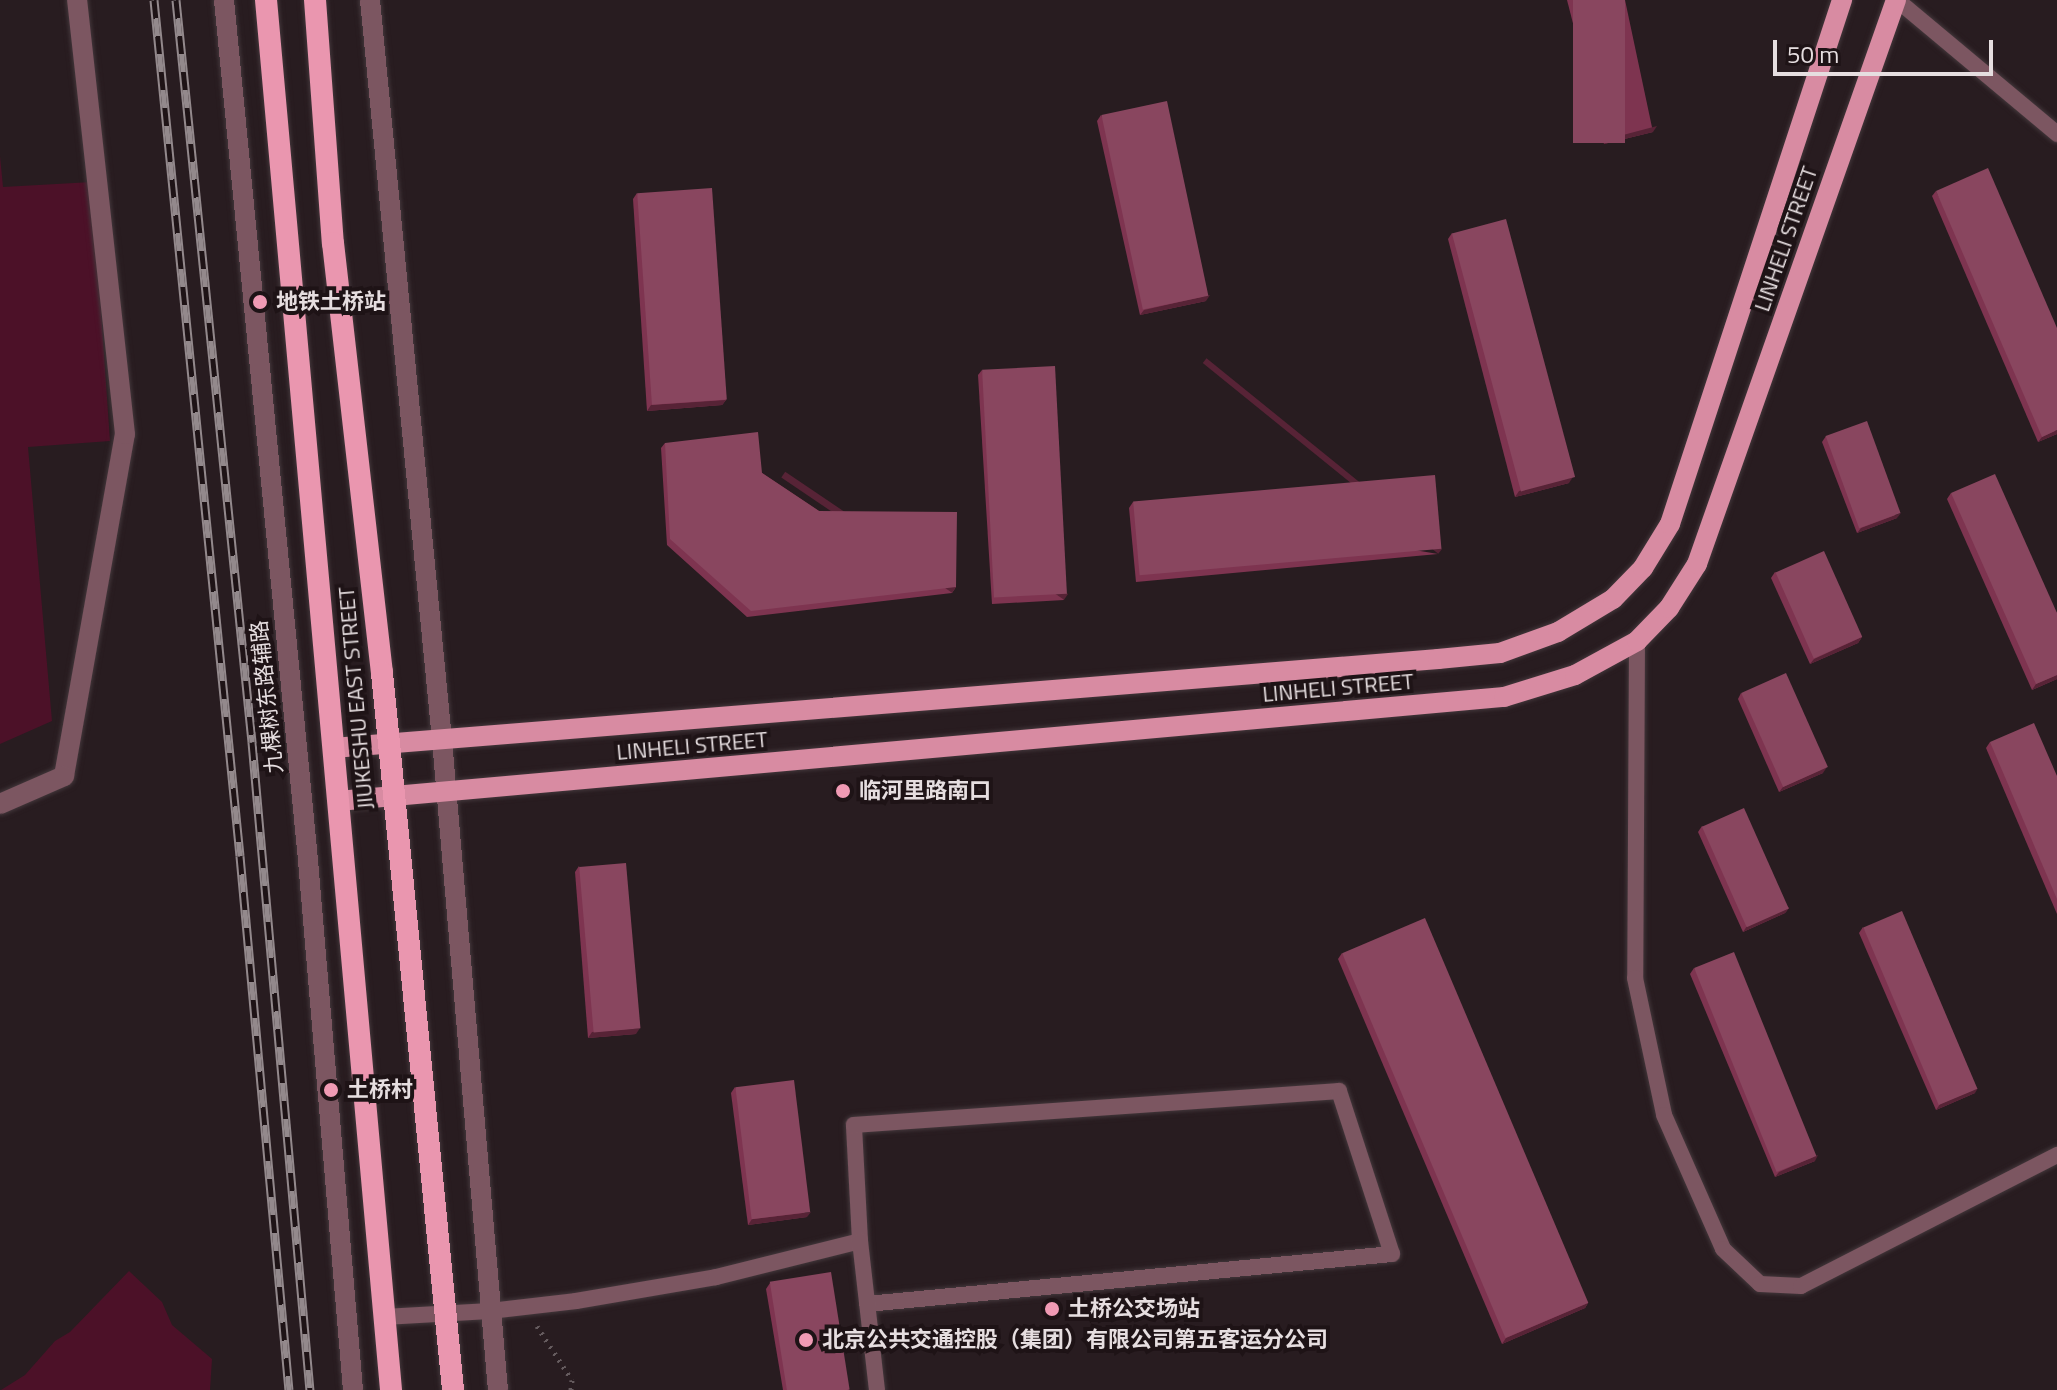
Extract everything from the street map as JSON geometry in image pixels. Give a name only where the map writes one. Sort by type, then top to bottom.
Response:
[{"type":"highway","name":"JIUKESHU EAST STREET","points":[[266,0],[297,311],[391,1390]]},
{"type":"highway","name":"JIUKESHU EAST STREET","points":[[315,0],[333,243],[388,744],[453,1390]]},
{"type":"main road","name":"LINHELI STREET","points":[[333,748],[1438,659],[1500,653],[1558,632],[1613,599],[1643,568],[1670,524],[1842,0]]},
{"type":"main road","name":"LINHELI STREET","points":[[338,801],[1504,697],[1575,675],[1637,641],[1669,608],[1697,564],[1896,0]]},
{"type":"street","points":[[0,804],[64,776],[125,434],[77,0]]},
{"type":"street","name":"九棵树东路辅路","points":[[224,0],[307,849],[353,1390]]},
{"type":"street","points":[[370,0],[442,740],[498,1390]]},
{"type":"lane","points":[[1896,0],[2057,134]]},
{"type":"lane","points":[[1637,641],[1635,978],[1664,1115],[1723,1249],[1760,1284],[1801,1286],[2057,1155]]},
{"type":"lane","points":[[867,1304],[1392,1254],[1339,1091],[854,1125],[860,1241],[867,1304],[877,1390]]},
{"type":"lane","points":[[384,1317],[525,1308],[716,1277],[860,1241]]},
{"type":"path","points":[[525,1308],[572,1380],[571,1390]]},
{"type":"shaded area","points":[[0,156],[3,187],[92,182],[110,441],[28,447],[52,721],[0,744]]},
{"type":"shaded area","points":[[129,1271],[162,1302],[172,1325],[212,1359],[210,1390],[1,1390],[25,1375],[55,1341],[70,1332]]},
{"type":"building","points":[[1573,0],[1625,0],[1625,143],[1573,143]]},
{"type":"building","points":[[1167,101],[1208,296],[1143,310],[1101,115]]},
{"type":"building","points":[[1988,168],[2057,328],[2057,430],[2042,437],[1936,191]]},
{"type":"building","points":[[712,188],[727,399],[652,405],[637,193]]},
{"type":"building","points":[[1506,219],[1575,477],[1521,491],[1452,233]]},
{"type":"building","points":[[1055,366],[1067,594],[994,598],[982,370]]},
{"type":"building","points":[[1867,421],[1901,513],[1859,528],[1826,436]]},
{"type":"building","points":[[758,432],[762,473],[819,511],[957,512],[956,587],[751,611],[670,539],[665,443]]},
{"type":"building","points":[[1995,474],[2057,613],[2057,675],[2036,684],[1951,493]]},
{"type":"building","points":[[1435,475],[1441,549],[1140,575],[1133,501]]},
{"type":"building","points":[[1824,551],[1862,637],[1814,658],[1776,573]]},
{"type":"building","points":[[1786,673],[1828,767],[1783,787],[1741,693]]},
{"type":"building","points":[[2034,723],[2057,776],[2057,899],[1990,742]]},
{"type":"building","points":[[1744,808],[1789,908],[1747,927],[1702,827]]},
{"type":"building","points":[[626,863],[640,1028],[594,1032],[579,867]]},
{"type":"building","points":[[1902,911],[1977,1089],[1939,1105],[1863,927]]},
{"type":"building","points":[[1425,918],[1588,1303],[1505,1338],[1342,953]]},
{"type":"building","points":[[1734,952],[1816,1156],[1777,1172],[1694,968]]},
{"type":"building","points":[[794,1080],[810,1212],[752,1219],[735,1087]]},
{"type":"building","name":"北京公共交通控股（集团）有限公司第五客运分公司","points":[[831,1272],[850,1390],[787,1390],[770,1282]]},
{"type":"railway","points":[[154,0],[240,856],[289,1390]]},
{"type":"railway","points":[[176,0],[252,742],[310,1390]]},
{"type":"place","name":"地铁土桥站","points":[[260,302]]},
{"type":"place","name":"临河里路南口","points":[[843,791]]},
{"type":"place","name":"土桥村","points":[[331,1090]]},
{"type":"place","name":"土桥公交场站","points":[[1052,1309]]},
{"type":"place","name":"北京公共交通控股（集团）有限公司第五客运分公司","points":[[806,1340]]}]
